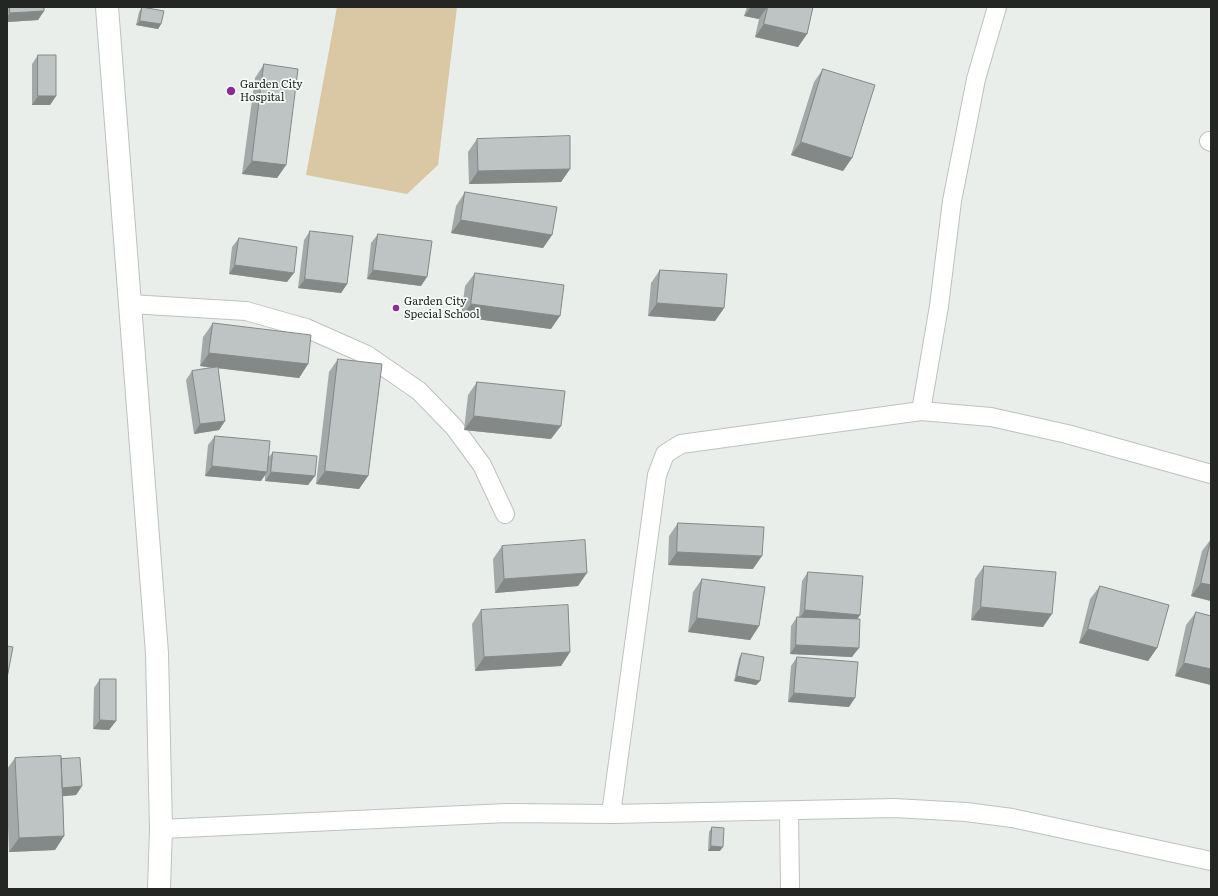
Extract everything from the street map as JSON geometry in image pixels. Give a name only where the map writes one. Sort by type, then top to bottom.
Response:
[{"type":"street","points":[[108,7],[157,653],[161,829],[159,889]]},
{"type":"street","points":[[921,411],[939,306],[952,201],[976,79],[997,7]]},
{"type":"street","points":[[130,304],[246,311],[306,328],[366,355],[419,391],[454,427],[482,465],[505,514]]},
{"type":"street","points":[[611,814],[657,475],[665,454],[681,444],[921,411],[991,417],[1067,434],[1211,474]]},
{"type":"street","points":[[161,829],[507,814],[789,812],[894,808],[966,812],[1057,827],[1211,861]]},
{"type":"street","points":[[789,812],[790,889]]},
{"type":"shaded area","points":[[337,7],[457,7],[438,165],[407,194],[306,175]]},
{"type":"building","points":[[10,7],[44,7],[44,11],[10,13]]},
{"type":"building","points":[[142,7],[164,11],[161,24],[140,21]]},
{"type":"building","points":[[768,7],[813,7],[807,34],[764,24]]},
{"type":"building","points":[[38,55],[56,55],[56,96],[38,96]]},
{"type":"building","points":[[264,64],[298,69],[286,165],[252,161]]},
{"type":"building","points":[[823,69],[875,85],[852,158],[801,142]]},
{"type":"building","points":[[570,136],[570,169],[478,171],[477,139]]},
{"type":"building","points":[[465,192],[557,207],[552,235],[461,220]]},
{"type":"building","points":[[310,231],[353,236],[347,284],[305,279]]},
{"type":"building","points":[[378,234],[432,241],[427,277],[373,270]]},
{"type":"building","points":[[239,238],[297,247],[294,273],[235,265]]},
{"type":"building","points":[[660,270],[727,274],[724,308],[657,303]]},
{"type":"building","points":[[475,273],[564,285],[560,316],[471,304]]},
{"type":"building","points":[[213,323],[311,335],[308,364],[209,353]]},
{"type":"building","points":[[338,359],[382,364],[368,476],[325,471]]},
{"type":"building","points":[[218,367],[225,421],[200,424],[192,371]]},
{"type":"building","points":[[477,382],[565,391],[561,426],[474,416]]},
{"type":"building","points":[[215,436],[270,441],[267,472],[212,466]]},
{"type":"building","points":[[273,452],[317,456],[315,476],[271,472]]},
{"type":"building","points":[[678,523],[764,527],[762,556],[677,552]]},
{"type":"building","points":[[1211,539],[1211,585],[1201,583]]},
{"type":"building","points":[[585,540],[587,573],[504,579],[502,546]]},
{"type":"building","points":[[984,566],[1056,572],[1052,614],[981,607]]},
{"type":"building","points":[[808,572],[863,576],[860,615],[805,610]]},
{"type":"building","points":[[702,579],[765,587],[759,626],[697,618]]},
{"type":"building","points":[[1100,586],[1169,605],[1157,648],[1088,629]]},
{"type":"building","points":[[568,605],[570,652],[484,657],[481,610]]},
{"type":"building","points":[[1196,612],[1211,616],[1211,669],[1184,663]]},
{"type":"building","points":[[797,617],[860,619],[859,648],[796,645]]},
{"type":"building","points":[[7,646],[13,647],[7,678]]},
{"type":"building","points":[[742,653],[764,657],[760,681],[737,676]]},
{"type":"building","points":[[797,657],[858,662],[855,698],[794,693]]},
{"type":"building","points":[[100,679],[116,679],[116,721],[100,720]]},
{"type":"building","points":[[61,756],[64,836],[19,838],[15,758]]},
{"type":"building","points":[[80,758],[82,786],[62,788],[61,759]]},
{"type":"building","points":[[712,827],[724,828],[723,847],[711,846]]},
{"type":"place","name":"Garden City Hospital","points":[[231,91]]},
{"type":"place","name":"Garden City Special School","points":[[396,308]]}]
